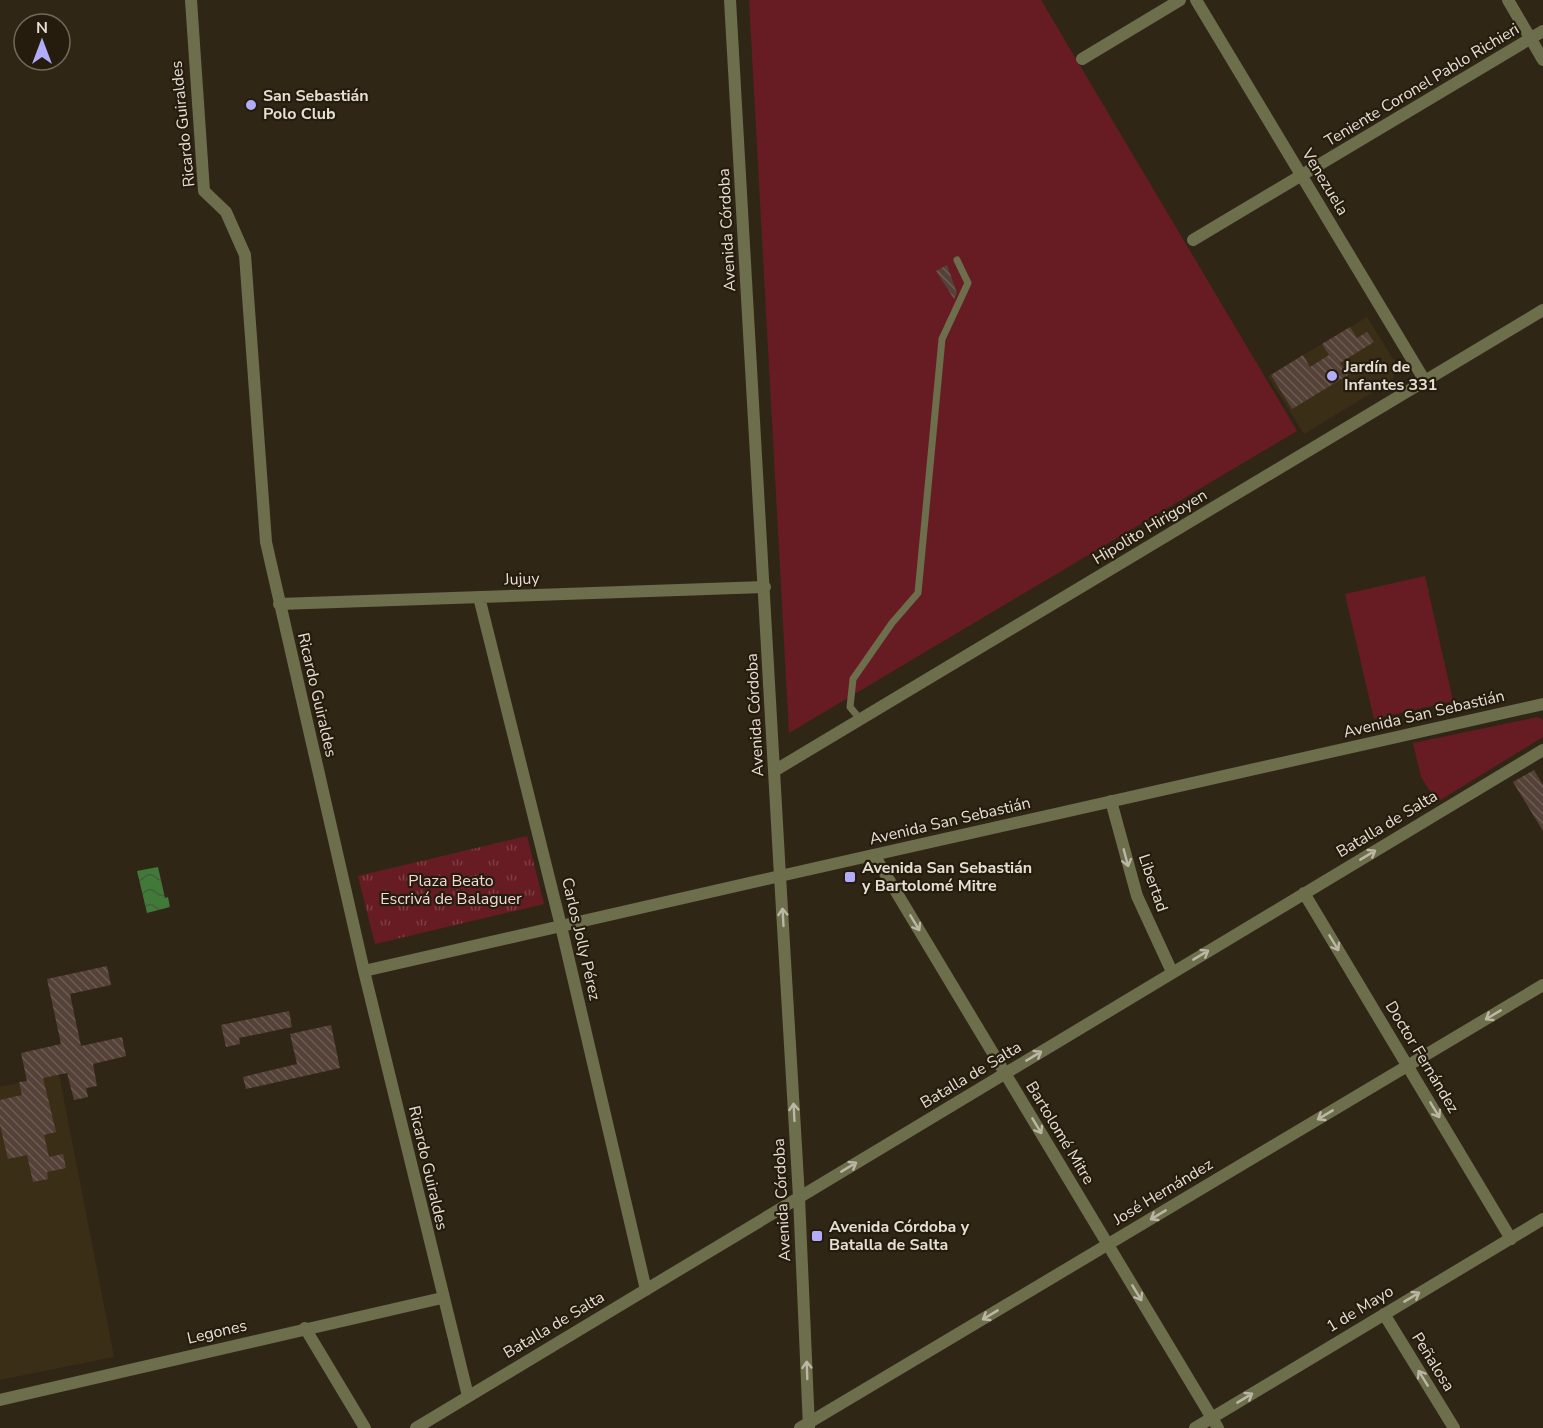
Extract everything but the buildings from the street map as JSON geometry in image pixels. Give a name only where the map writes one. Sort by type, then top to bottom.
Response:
[{"type":"street","name":"Ricardo Guiraldes","points":[[191,0],[204,190],[226,212],[245,255],[266,542],[364,971],[442,1298],[468,1396]]},
{"type":"street","name":"Avenida Córdoba","points":[[730,0],[799,1197],[806,1426]]},
{"type":"street","points":[[1082,58],[1180,0]]},
{"type":"street","name":"Venezuela","points":[[1196,0],[1425,381]]},
{"type":"street","points":[[1508,0],[1543,60]]},
{"type":"street","name":"Teniente Coronel Pablo Richieri","points":[[1194,240],[1543,31]]},
{"type":"street","name":"Hipolito Hirigoyen","points":[[774,771],[1543,310]]},
{"type":"street","name":"Jujuy","points":[[279,604],[765,587]]},
{"type":"street","name":"Carlos Jolly Pérez","points":[[479,597],[561,926],[646,1290]]},
{"type":"street","name":"Avenida San Sebastián","points":[[364,971],[1543,704]]},
{"type":"street","name":"Batalla de Salta","points":[[416,1428],[1543,750]]},
{"type":"street","name":"Libertad","points":[[1111,801],[1137,897],[1172,972]]},
{"type":"street","name":"Bartolomé Mitre","points":[[873,855],[1215,1423]]},
{"type":"street","name":"Doctor Fernández","points":[[1304,893],[1511,1239]]},
{"type":"street","name":"José Hernández","points":[[806,1426],[1543,985]]},
{"type":"street","name":"1 de Mayo","points":[[1195,1428],[1215,1423],[1384,1314],[1543,1219]]},
{"type":"street","name":"Legones","points":[[0,1400],[442,1298]]},
{"type":"street","name":"Peñalosa","points":[[1384,1314],[1454,1428]]},
{"type":"street","points":[[305,1328],[365,1428]]},
{"type":"lane","points":[[860,719],[850,707],[854,679],[892,623],[918,593],[942,339],[968,283],[957,260]]},
{"type":"shaded area","name":"Jardín de Infantes 331","points":[[1367,317],[1396,364],[1393,380],[1304,434],[1268,376]]},
{"type":"shaded area","points":[[59,1074],[114,1357],[0,1380],[0,1087]]},
{"type":"green space","points":[[749,0],[1041,0],[1297,431],[789,733]]},
{"type":"green space","points":[[1425,576],[1453,701],[1374,719],[1345,594]]},
{"type":"green space","points":[[1538,717],[1543,720],[1543,737],[1437,802],[1421,777],[1413,743]]},
{"type":"green space","name":"Plaza Beato Escrivá de Balaguer","points":[[527,836],[544,904],[375,944],[358,876]]},
{"type":"water","points":[[158,867],[165,898],[168,897],[170,907],[147,913],[137,871]]},
{"type":"place","name":"San Sebastián Polo Club","points":[[251,105]]},
{"type":"place","name":"Jardín de Infantes 331","points":[[1332,376]]},
{"type":"place","name":"Avenida San Sebastián y Bartolomé Mitre","points":[[850,877]]},
{"type":"place","name":"Avenida Córdoba y Batalla de Salta","points":[[817,1236]]}]
